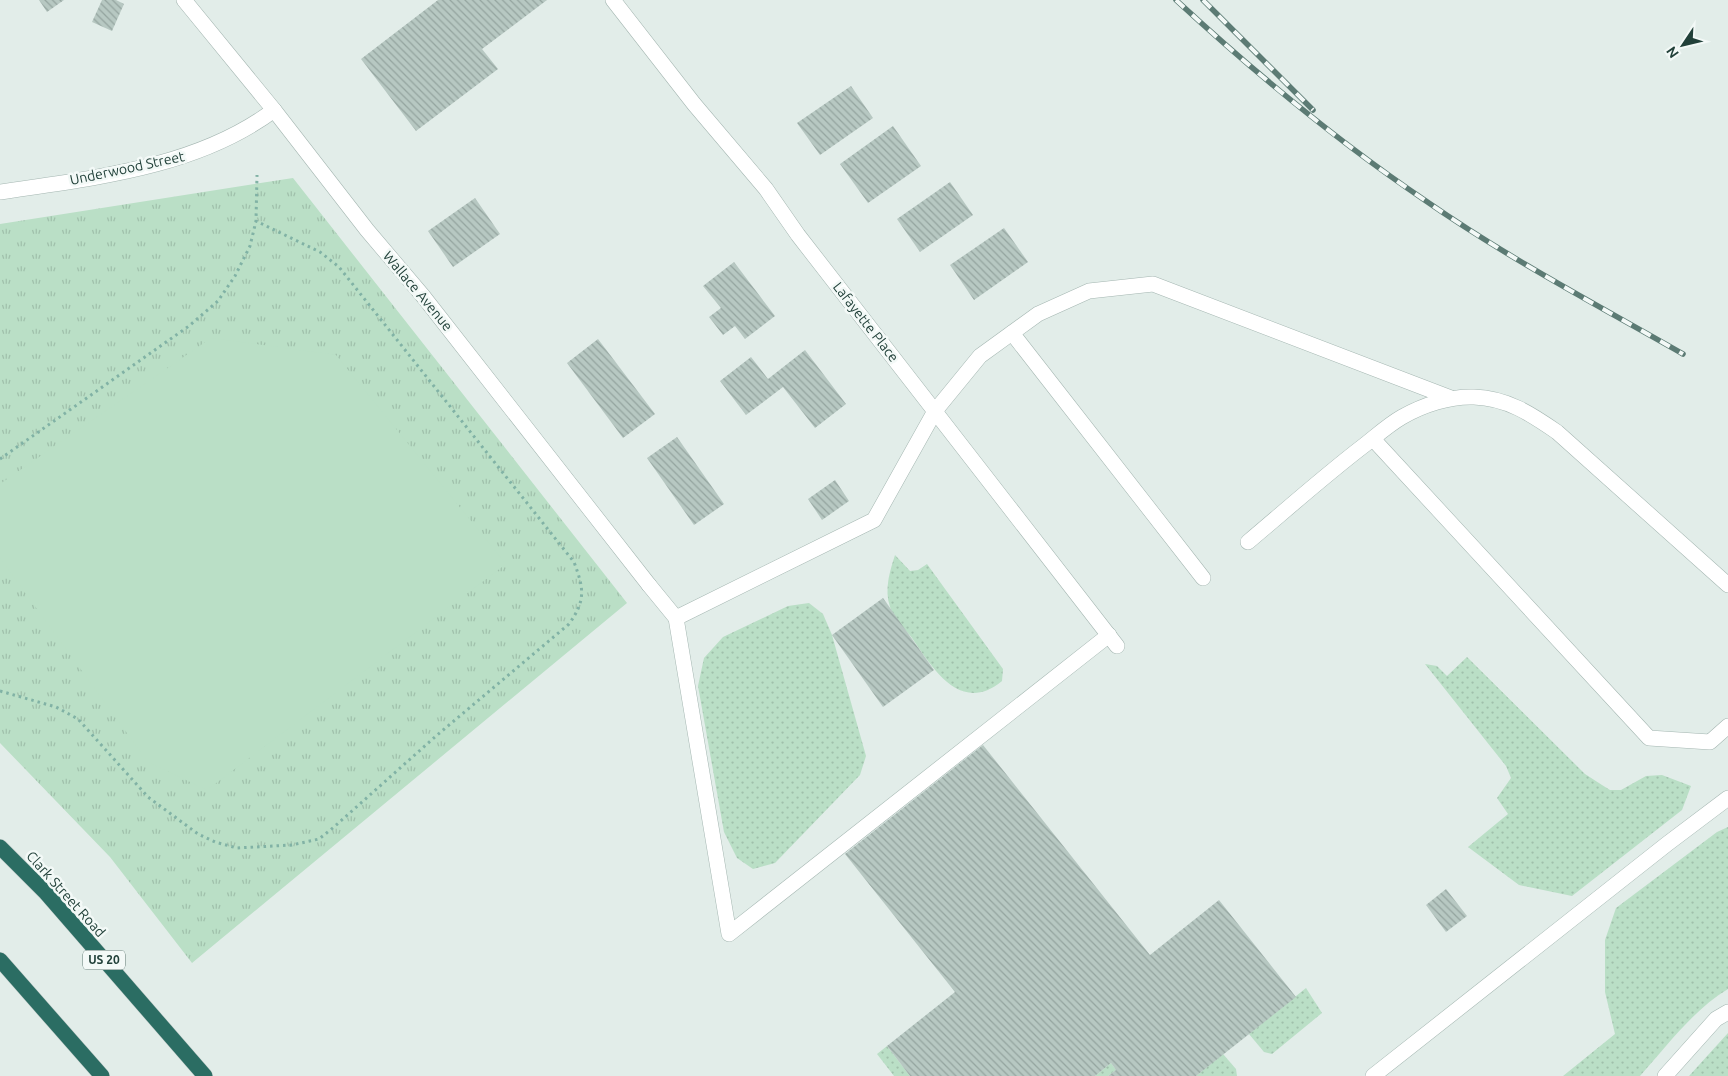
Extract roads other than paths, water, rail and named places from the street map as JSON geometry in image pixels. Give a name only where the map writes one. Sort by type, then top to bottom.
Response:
[{"type":"highway","name":"Clark Street Road","points":[[0,847],[46,893],[205,1076]]},
{"type":"highway","points":[[0,960],[102,1076]]},
{"type":"street","name":"Wallace Avenue","points":[[184,0],[274,110],[367,230],[423,296],[676,618]]},
{"type":"street","name":"Lafayette Place","points":[[613,0],[694,104],[766,189],[798,235],[1113,641],[728,934],[676,618]]},
{"type":"street","name":"Underwood Street","points":[[0,192],[171,160],[207,148],[254,125],[274,110]]},
{"type":"street","points":[[676,618],[874,520],[935,411],[980,356],[1038,314],[1089,291],[1153,284],[1451,398]]},
{"type":"street","points":[[1012,333],[1203,578]]},
{"type":"street","points":[[1248,542],[1335,468],[1401,418],[1451,398],[1474,397],[1499,400],[1526,411],[1557,432],[1728,585]]},
{"type":"street","points":[[1373,439],[1649,738],[1710,742],[1728,726]]},
{"type":"street","points":[[1373,1076],[1728,798]]},
{"type":"street","points":[[1665,1076],[1716,1019],[1728,1012]]},
{"type":"railway","points":[[1176,0],[1297,105],[1393,178],[1457,222],[1521,262],[1683,354]]},
{"type":"railway","points":[[1203,0],[1313,110]]}]
